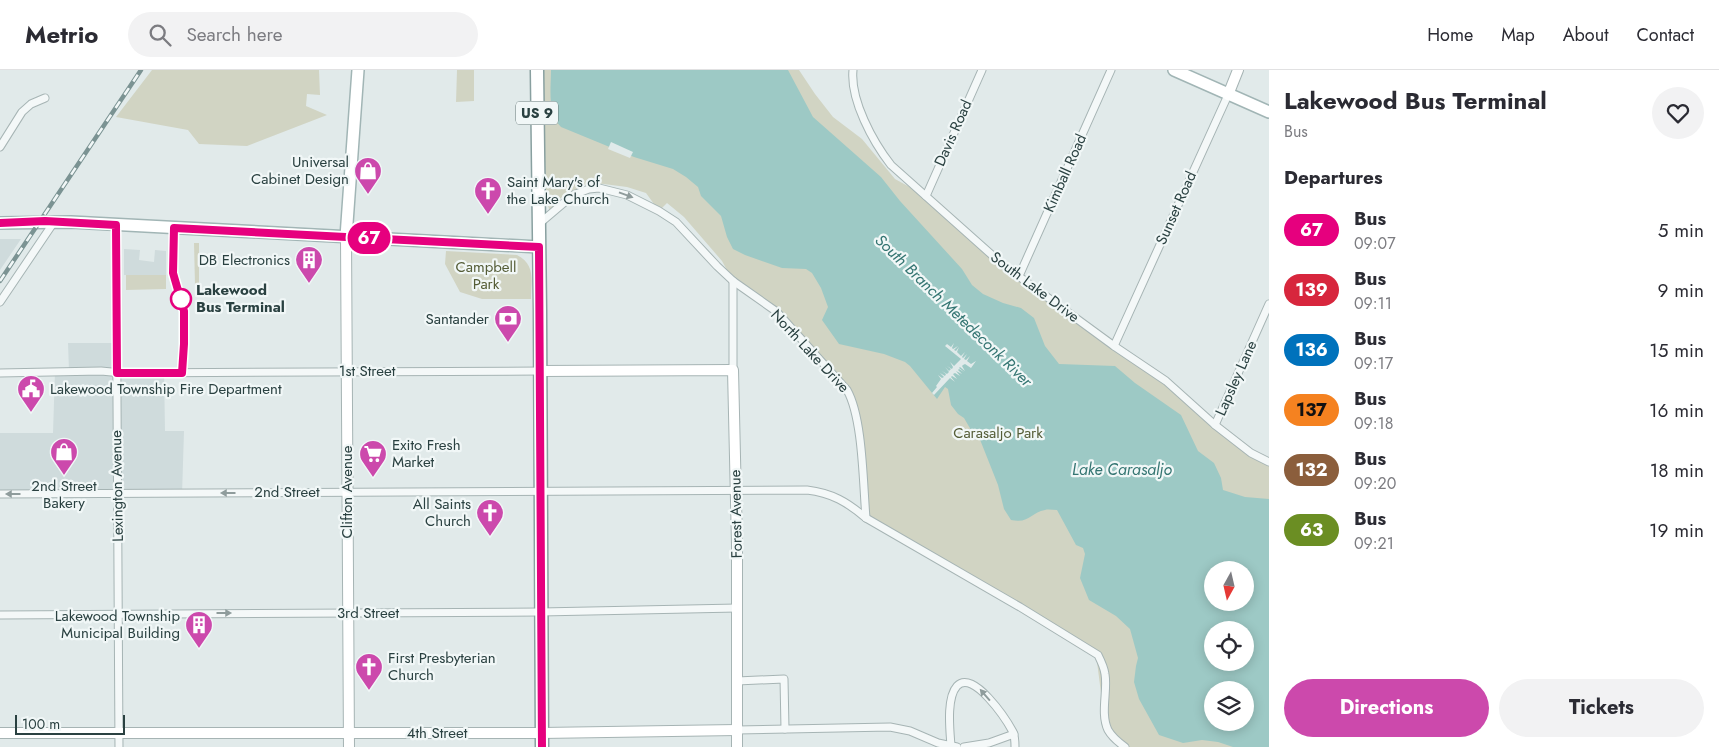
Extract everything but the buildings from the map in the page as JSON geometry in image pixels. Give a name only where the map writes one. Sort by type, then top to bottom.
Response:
[{"type":"highway","name":"US 9","points":[[536,70],[541,371],[542,747]]},
{"type":"main road","points":[[346,237],[358,70]]},
{"type":"main road","points":[[1174,70],[1269,112]]},
{"type":"main road","points":[[0,223],[54,222],[539,247]]},
{"type":"street","name":"South Lake Drive","points":[[853,70],[852,81],[855,94],[878,148],[891,165],[1002,264],[1114,346],[1166,381],[1214,425],[1251,453],[1269,462]]},
{"type":"street","name":"Davis Road","points":[[926,196],[982,70]]},
{"type":"street","name":"Kimball Road","points":[[1020,276],[1111,70]]},
{"type":"street","name":"Sunset Road","points":[[1114,346],[1238,70]]},
{"type":"street","points":[[0,147],[22,112],[31,104],[45,98]]},
{"type":"street","name":"North Lake Drive","points":[[538,225],[573,195],[582,191],[599,188],[612,190],[643,202],[676,222],[733,281],[779,314],[848,390],[853,400],[866,518]]},
{"type":"street","points":[[0,302],[54,222]]},
{"type":"street","name":"Lexington Avenue","points":[[116,225],[120,747]]},
{"type":"street","name":"Clifton Avenue","points":[[346,237],[349,747]]},
{"type":"street","name":"Forest Avenue","points":[[733,281],[737,747]]},
{"type":"street","name":"Lapsley Lane","points":[[1214,425],[1269,304]]},
{"type":"street","name":"1st Street","points":[[0,373],[100,371],[117,373],[733,370]]},
{"type":"street","name":"2nd Street","points":[[0,494],[807,490],[826,492],[850,504],[866,518]]},
{"type":"street","points":[[866,518],[1020,607],[1098,655],[1103,664],[1105,674],[1107,728],[1115,740],[1125,747]]},
{"type":"street","name":"3rd Street","points":[[0,615],[541,612],[737,608]]},
{"type":"street","points":[[737,681],[784,679],[785,729]]},
{"type":"street","points":[[954,747],[949,716],[952,694],[956,686],[963,682],[970,682],[982,690],[1014,734],[1015,747]]},
{"type":"street","name":"4th Street","points":[[0,733],[542,733],[890,727],[910,731],[954,747]]},
{"type":"street","points":[[964,747],[989,743],[1014,734]]},
{"type":"shaded area","points":[[0,239],[21,239],[0,270]]},
{"type":"shaded area","points":[[124,249],[140,250],[139,260],[154,262],[155,250],[166,251],[166,275],[124,275]]},
{"type":"shaded area","points":[[68,343],[116,343],[116,370],[164,369],[165,431],[184,431],[182,495],[0,495],[0,433],[53,433],[55,371],[69,371]]},
{"type":"green space","points":[[152,70],[319,70],[320,95],[307,94],[306,106],[327,115],[247,146],[199,144],[188,130],[116,117]]},
{"type":"green space","points":[[457,70],[474,70],[474,101],[456,102]]},
{"type":"green space","name":"Lake Carasaljo","points":[[541,70],[799,70],[833,117],[862,139],[895,179],[926,196],[1002,264],[1166,381],[1215,425],[1269,462],[1269,747],[1125,747],[1105,724],[1096,654],[866,518],[853,400],[755,291],[733,281],[722,261],[684,217],[667,203],[659,211],[646,193],[627,187],[596,183],[584,185],[565,195],[556,202],[551,214],[544,195]]},
{"type":"green space","points":[[194,243],[199,243],[199,285],[195,285]]},
{"type":"green space","name":"Campbell Park","points":[[446,251],[517,255],[530,268],[532,279],[531,299],[482,299],[460,292],[445,264]]},
{"type":"green space","points":[[126,275],[166,275],[166,289],[126,290]]},
{"type":"water","name":"Lake Carasaljo","points":[[551,70],[788,70],[813,117],[881,177],[900,201],[962,269],[972,285],[983,294],[1003,303],[1021,308],[1034,318],[1045,346],[1059,364],[1115,366],[1135,383],[1181,415],[1198,451],[1214,463],[1221,478],[1223,490],[1245,497],[1269,499],[1269,747],[1233,747],[1218,742],[1202,740],[1183,743],[1159,735],[1139,699],[1134,682],[1138,658],[1130,629],[1116,616],[1089,600],[1080,578],[1085,554],[1083,548],[1076,545],[1057,510],[1040,511],[1026,519],[1011,520],[1004,509],[998,485],[977,432],[971,430],[964,418],[951,405],[948,389],[945,387],[937,399],[905,362],[884,354],[839,344],[822,320],[828,307],[821,288],[812,273],[806,269],[782,268],[733,249],[727,237],[721,216],[701,196],[698,187],[673,169],[634,157],[561,127],[554,115],[550,92]]},
{"type":"pier","points":[[611,142],[633,152],[630,158],[608,149]]},
{"type":"pier","points":[[954,343],[952,348],[958,346],[954,350],[956,351],[959,347],[957,352],[961,356],[965,352],[963,358],[967,354],[964,359],[966,360],[970,356],[967,361],[971,364],[976,361],[971,368],[965,364],[963,365],[965,371],[960,367],[964,372],[959,369],[962,374],[956,371],[960,376],[955,373],[953,374],[957,379],[951,377],[955,382],[950,378],[934,395],[932,393],[941,379],[938,375],[942,378],[944,377],[940,373],[945,376],[946,374],[942,371],[947,374],[949,372],[945,367],[949,371],[951,369],[947,366],[952,369],[953,367],[950,362],[954,366],[961,359],[945,346],[947,344],[951,347]]},
{"type":"railway","points":[[0,281],[141,70]]},
{"type":"bus line","name":"67","points":[[0,223],[45,221],[116,225],[117,373],[182,373],[184,311],[173,273],[174,228],[539,247],[542,747]]},
{"type":"place","name":"Universal Cabinet Design","points":[[368,195]]},
{"type":"place","name":"Saint Mary's of the Lake Church","points":[[488,215]]},
{"type":"place","name":"DB Electronics","points":[[309,284]]},
{"type":"place","name":"Lakewood Bus Terminal","points":[[181,299]]},
{"type":"place","name":"Santander","points":[[508,343]]},
{"type":"place","name":"Lakewood Township Fire Department","points":[[31,413]]},
{"type":"place","name":"2nd Street Bakery","points":[[64,476]]},
{"type":"place","name":"Exito Fresh Market","points":[[373,478]]},
{"type":"place","name":"All Saints Church","points":[[490,537]]},
{"type":"place","name":"Lakewood Township Municipal Building","points":[[199,649]]},
{"type":"place","name":"First Presbyterian Church","points":[[369,691]]},
{"type":"water label","name":"South Branch Metedeconk River","points":[[954,310]]},
{"type":"park label","name":"Carasaljo Park","points":[[998,433]]}]
